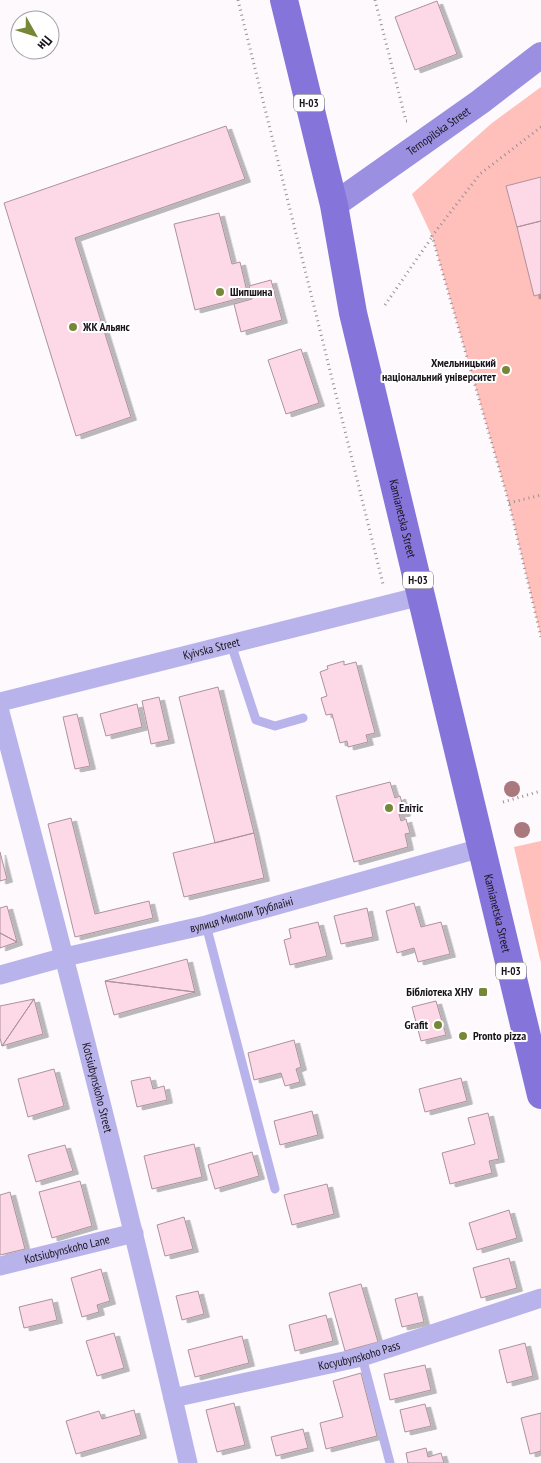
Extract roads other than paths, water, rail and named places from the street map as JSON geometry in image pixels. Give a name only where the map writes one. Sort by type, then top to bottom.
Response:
[{"type":"main road","name":"Kamianetska Street","points":[[284,0],[334,205],[353,313],[541,1094]]},
{"type":"main road","name":"Ternopilska Street","points":[[334,205],[480,102],[541,55]]},
{"type":"street","name":"Kyivska Street","points":[[0,702],[422,596]]},
{"type":"street","name":"Kotsiubynskoho Street","points":[[0,712],[65,957],[134,1233],[188,1463]]},
{"type":"street","name":"вулиця Миколи Трублаїні","points":[[0,975],[65,957],[206,925],[481,848]]},
{"type":"street","name":"Kotsiubynskoho Lane","points":[[0,1266],[134,1233]]},
{"type":"street","name":"Kocyubynskoho Pass","points":[[173,1398],[362,1358],[541,1298]]},
{"type":"lane","points":[[231,644],[256,720],[275,726],[303,718]]},
{"type":"lane","points":[[206,925],[275,1189]]},
{"type":"lane","points":[[362,1358],[390,1463]]},
{"type":"place","name":"Шипшина","points":[[220,292]]},
{"type":"place","name":"ЖК Альянс","points":[[73,327]]},
{"type":"place","name":"Хмельницький національний університет","points":[[506,370]]},
{"type":"place","name":"Елітіс","points":[[389,808]]},
{"type":"place","name":"Бібліотека ХНУ","points":[[483,992]]},
{"type":"place","name":"Grafit","points":[[438,1025]]},
{"type":"place","name":"Pronto pizza","points":[[463,1036]]}]
